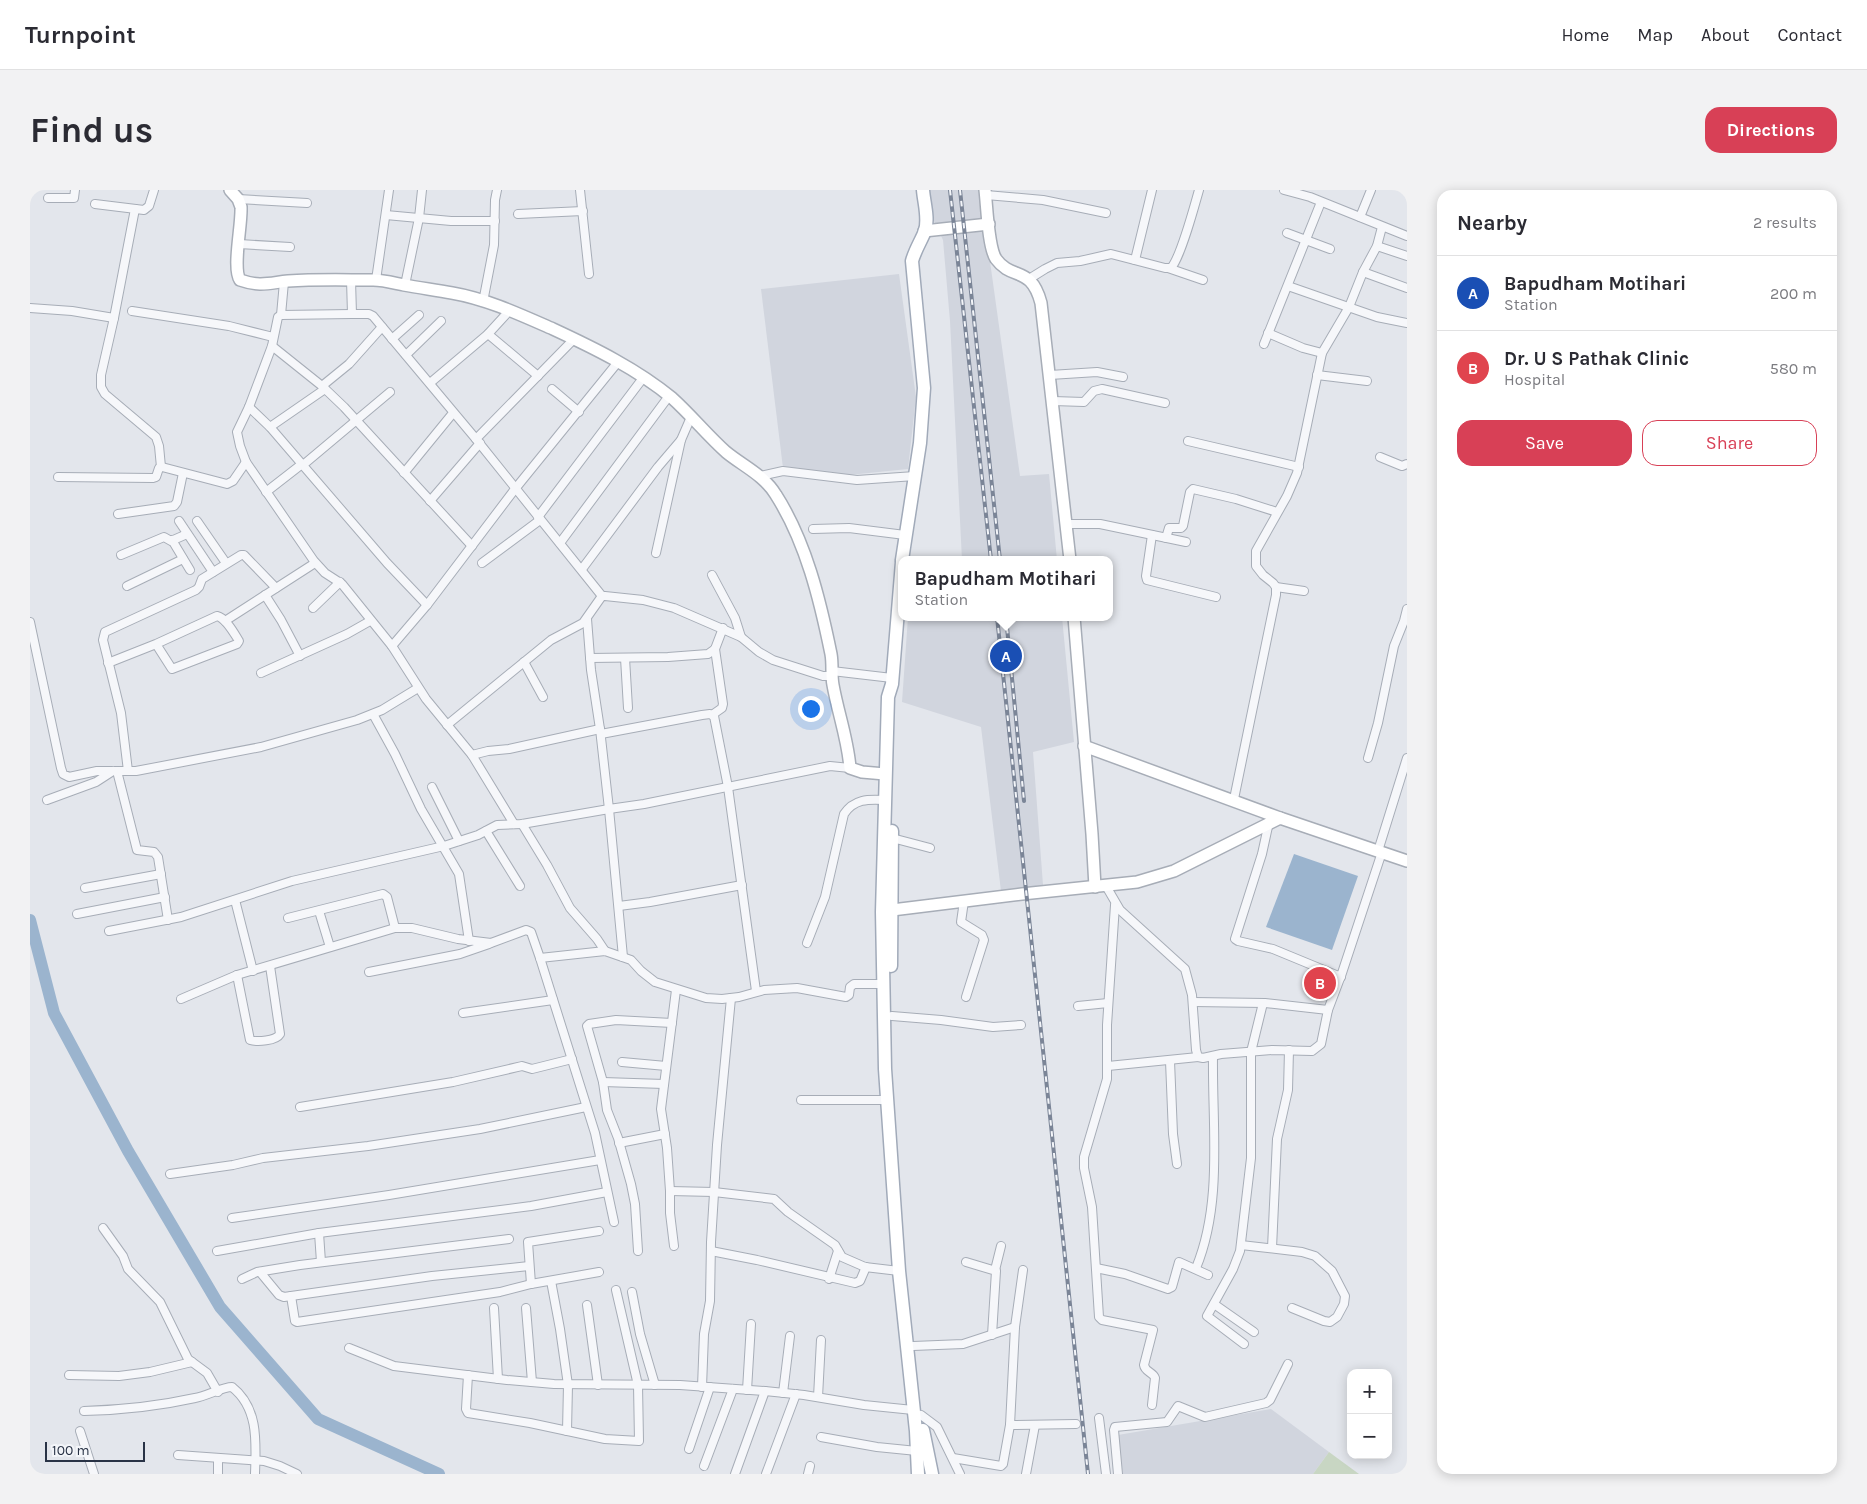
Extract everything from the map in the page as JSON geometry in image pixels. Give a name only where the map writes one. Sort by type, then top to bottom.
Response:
[{"type":"main road","points":[[903,556],[915,476],[924,388],[912,261],[926,224],[923,190]]},
{"type":"main road","points":[[898,609],[892,681],[888,697],[884,800],[894,1089],[914,1346],[917,1412]]},
{"type":"main road","points":[[892,681],[895,697],[892,838],[883,984],[887,1100],[899,1271],[923,1465]]},
{"type":"street","points":[[48,198],[74,198],[76,190]]},
{"type":"street","points":[[95,204],[144,210],[148,208],[154,190]]},
{"type":"street","points":[[230,190],[238,199],[241,212],[237,266],[240,280],[258,284],[376,280],[459,294],[510,310],[574,339],[618,362],[643,378],[669,396],[724,450],[742,465],[760,476],[781,502],[804,552],[817,593],[831,657],[832,674],[842,729],[849,750],[850,768]]},
{"type":"street","points":[[376,280],[389,190]]},
{"type":"street","points":[[405,285],[419,218],[422,190]]},
{"type":"street","points":[[483,302],[493,256],[495,200],[498,190]]},
{"type":"street","points":[[580,190],[589,274]]},
{"type":"street","points":[[1135,260],[1152,190]]},
{"type":"street","points":[[1168,268],[1173,266],[1175,262],[1188,228],[1198,190]]},
{"type":"street","points":[[1284,190],[1311,194],[1321,202],[1407,236]]},
{"type":"street","points":[[1360,218],[1371,190]]},
{"type":"street","points":[[1070,556],[1041,303],[1036,288],[1029,279],[1001,264],[996,258],[992,247],[985,192],[1043,200],[1106,213]]},
{"type":"street","points":[[238,199],[308,203]]},
{"type":"street","points":[[1264,344],[1321,202]]},
{"type":"street","points":[[58,477],[150,479],[156,477],[161,467],[159,446],[156,438],[104,394],[101,387],[101,375],[135,209]]},
{"type":"street","points":[[518,214],[583,211]]},
{"type":"street","points":[[386,215],[451,221],[495,221]]},
{"type":"street","points":[[924,231],[989,224]]},
{"type":"street","points":[[1234,800],[1276,595],[1276,587],[1258,570],[1254,556],[1287,496],[1299,467],[1322,352],[1349,307],[1363,272],[1377,246],[1382,227]]},
{"type":"street","points":[[1287,233],[1330,249]]},
{"type":"street","points":[[239,244],[290,247]]},
{"type":"street","points":[[1377,246],[1407,256]]},
{"type":"street","points":[[1029,279],[1044,268],[1057,263],[1080,261],[1114,254],[1168,268],[1203,280]]},
{"type":"street","points":[[1363,272],[1407,288]]},
{"type":"street","points":[[351,280],[352,314]]},
{"type":"street","points":[[284,282],[281,315],[277,319],[273,342],[249,407],[237,432],[246,462],[315,563],[325,573],[340,582],[392,646],[418,688],[472,755],[548,865],[570,908],[605,951]]},
{"type":"street","points":[[1288,286],[1377,317],[1407,323]]},
{"type":"street","points":[[30,308],[72,311],[114,318]]},
{"type":"street","points":[[430,383],[488,334],[510,310]]},
{"type":"street","points":[[132,311],[229,326],[273,342],[357,420],[472,546]]},
{"type":"street","points":[[281,315],[372,315],[478,441],[602,596],[674,608],[741,637],[759,652],[773,660],[823,676],[832,674],[892,681]]},
{"type":"street","points":[[392,339],[419,315]]},
{"type":"street","points":[[406,355],[441,321]]},
{"type":"street","points":[[270,428],[324,388],[349,364],[382,327]]},
{"type":"street","points":[[1268,333],[1303,348],[1322,352]]},
{"type":"street","points":[[488,334],[538,376]]},
{"type":"street","points":[[430,501],[478,441],[574,339]]},
{"type":"street","points":[[392,646],[427,606],[515,489],[618,362]]},
{"type":"street","points":[[1050,375],[1096,372],[1123,377]]},
{"type":"street","points":[[1317,375],[1367,381]]},
{"type":"street","points":[[482,563],[539,518],[643,378]]},
{"type":"street","points":[[552,389],[579,412]]},
{"type":"street","points":[[1052,401],[1084,402],[1094,391],[1102,390],[1165,403]]},
{"type":"street","points":[[266,492],[390,392]]},
{"type":"street","points":[[560,543],[669,396]]},
{"type":"street","points":[[249,407],[302,464],[404,583],[427,606]]},
{"type":"street","points":[[404,473],[453,413]]},
{"type":"street","points":[[656,553],[680,440],[691,416]]},
{"type":"street","points":[[582,569],[680,440]]},
{"type":"street","points":[[1188,441],[1299,467]]},
{"type":"street","points":[[1380,457],[1402,466],[1407,464]]},
{"type":"street","points":[[161,467],[229,484],[246,462]]},
{"type":"street","points":[[760,476],[783,471],[857,480],[915,476]]},
{"type":"street","points":[[118,514],[174,506],[177,502],[183,473]]},
{"type":"street","points":[[1166,538],[1169,528],[1181,528],[1190,492],[1193,489],[1277,512]]},
{"type":"street","points":[[179,521],[213,572]]},
{"type":"street","points":[[197,521],[226,563]]},
{"type":"street","points":[[1066,524],[1100,524],[1186,542]]},
{"type":"street","points":[[813,529],[849,528],[905,535]]},
{"type":"street","points":[[172,540],[187,534]]},
{"type":"street","points":[[1152,535],[1147,580],[1216,597]]},
{"type":"street","points":[[121,555],[165,537],[172,540],[190,570]]},
{"type":"street","points":[[128,771],[121,713],[103,640],[105,632],[196,590],[201,580],[226,563],[243,555],[276,588]]},
{"type":"street","points":[[127,586],[183,559]]},
{"type":"street","points":[[225,621],[315,563]]},
{"type":"street","points":[[712,575],[735,618],[741,637]]},
{"type":"street","points":[[313,608],[340,582]]},
{"type":"street","points":[[1276,587],[1304,591]]},
{"type":"street","points":[[265,595],[300,656]]},
{"type":"street","points":[[447,724],[555,637],[587,619],[602,596]]},
{"type":"street","points":[[1368,758],[1378,723],[1394,646],[1403,637],[1407,609]]},
{"type":"street","points":[[108,663],[219,616],[225,621],[238,640],[238,644],[172,669],[156,644]]},
{"type":"street","points":[[587,619],[590,658],[601,731],[623,957]]},
{"type":"street","points":[[261,673],[370,621]]},
{"type":"street","points":[[1074,621],[1092,834],[1100,887],[1115,905],[1181,964],[1188,975],[1193,1002],[1198,1057]]},
{"type":"street","points":[[30,622],[63,774],[69,777],[97,771],[144,770],[261,747],[342,725],[373,714],[418,688]]},
{"type":"street","points":[[472,755],[601,731],[712,715],[722,708],[723,704],[715,649],[722,628]]},
{"type":"street","points":[[590,658],[688,656],[708,654],[715,649]]},
{"type":"street","points":[[625,658],[628,708]]},
{"type":"street","points":[[524,662],[543,697]]},
{"type":"street","points":[[373,714],[395,754],[420,809],[444,846],[462,880],[469,941]]},
{"type":"street","points":[[712,715],[728,787],[756,992]]},
{"type":"street","points":[[1084,746],[1280,818],[1407,861]]},
{"type":"street","points":[[1108,1066],[1251,1052],[1289,1050],[1308,1052],[1319,1048],[1323,1039],[1328,1010],[1341,977],[1407,758]]},
{"type":"street","points":[[109,931],[168,920],[310,876],[444,846],[486,831],[497,825],[518,824],[644,804],[830,766],[885,774]]},
{"type":"street","points":[[46,800],[96,782],[115,771]]},
{"type":"street","points":[[115,771],[136,848],[138,851],[156,853],[168,920]]},
{"type":"street","points":[[432,787],[459,841]]},
{"type":"street","points":[[807,943],[825,897],[844,814],[848,809],[864,799],[884,800]]},
{"type":"street","points":[[887,911],[1137,882],[1174,870],[1268,822],[1280,818]]},
{"type":"street","points":[[1268,822],[1262,854],[1235,939],[1273,949],[1341,977]]},
{"type":"street","points":[[486,831],[520,886]]},
{"type":"street","points":[[892,838],[930,848]]},
{"type":"street","points":[[85,888],[161,874]]},
{"type":"street","points":[[619,906],[742,885]]},
{"type":"street","points":[[288,918],[385,895],[395,928]]},
{"type":"street","points":[[77,914],[164,897]]},
{"type":"street","points":[[235,900],[253,971]]},
{"type":"street","points":[[964,901],[961,922],[982,935],[984,940],[966,997]]},
{"type":"street","points":[[1115,905],[1108,1003],[1108,1066],[1105,1090],[1084,1157],[1084,1168],[1092,1207],[1100,1318],[1154,1331],[1144,1365],[1155,1377],[1152,1405]]},
{"type":"street","points":[[319,911],[330,947]]},
{"type":"street","points":[[181,999],[237,975],[395,928],[412,928],[469,941],[491,943]]},
{"type":"street","points":[[369,972],[460,954],[526,930],[531,932],[595,1132],[614,1222]]},
{"type":"street","points":[[540,958],[605,951],[630,960],[655,982],[706,998],[731,998],[756,992],[797,988],[846,997],[849,995],[850,987],[854,984],[883,984]]},
{"type":"street","points":[[237,975],[250,1040],[280,1037],[270,966]]},
{"type":"street","points":[[674,1246],[665,1134],[661,1115],[676,990]]},
{"type":"street","points":[[690,1449],[706,1387],[704,1334],[710,1301],[714,1192],[731,998]]},
{"type":"street","points":[[463,1013],[553,1000]]},
{"type":"street","points":[[1193,1002],[1263,1003],[1306,1006],[1328,1010]]},
{"type":"street","points":[[1078,1006],[1108,1003]]},
{"type":"street","points":[[1244,1344],[1208,1319],[1207,1315],[1233,1269],[1241,1245],[1251,1158],[1251,1052],[1263,1003]]},
{"type":"street","points":[[892,1016],[994,1026],[1021,1025]]},
{"type":"street","points":[[638,1251],[633,1192],[620,1143],[607,1110],[603,1082],[587,1025],[616,1020],[672,1023]]},
{"type":"street","points":[[1272,1248],[1277,1139],[1288,1090],[1289,1050]]},
{"type":"street","points":[[1196,1268],[1204,1249],[1208,1232],[1212,1198],[1213,1057]]},
{"type":"street","points":[[300,1107],[453,1082],[522,1066],[534,1068],[572,1059]]},
{"type":"street","points":[[1170,1061],[1177,1164]]},
{"type":"street","points":[[622,1062],[666,1066]]},
{"type":"street","points":[[603,1082],[664,1084]]},
{"type":"street","points":[[801,1100],[887,1100]]},
{"type":"street","points":[[170,1174],[233,1165],[263,1158],[368,1146],[480,1129],[586,1107]]},
{"type":"street","points":[[620,1143],[665,1134]]},
{"type":"street","points":[[232,1218],[390,1196],[600,1160]]},
{"type":"street","points":[[670,1191],[714,1192],[774,1199],[788,1212],[835,1245],[842,1257],[866,1267],[899,1271]]},
{"type":"street","points":[[217,1251],[319,1233],[531,1206],[607,1192]]},
{"type":"street","points":[[103,1228],[124,1258],[128,1269],[160,1302],[187,1357],[207,1373],[218,1392]]},
{"type":"street","points":[[531,1284],[528,1242],[599,1231]]},
{"type":"street","points":[[319,1233],[321,1262]]},
{"type":"street","points":[[242,1279],[260,1272],[321,1262],[510,1239]]},
{"type":"street","points":[[1241,1245],[1302,1252],[1315,1256],[1332,1271],[1345,1296],[1344,1304],[1337,1317],[1330,1322],[1324,1322],[1292,1308]]},
{"type":"street","points":[[992,1335],[996,1270],[1001,1246]]},
{"type":"street","points":[[829,1279],[838,1251]]},
{"type":"street","points":[[711,1252],[757,1260],[829,1279],[858,1283],[866,1267]]},
{"type":"street","points":[[966,1262],[996,1270]]},
{"type":"street","points":[[1096,1268],[1112,1270],[1168,1289],[1172,1287],[1178,1263],[1196,1268],[1208,1275]]},
{"type":"street","points":[[260,1272],[281,1296],[291,1296],[432,1276],[529,1266]]},
{"type":"street","points":[[953,1458],[1002,1466],[1010,1425],[1015,1327],[1023,1270]]},
{"type":"street","points":[[291,1296],[297,1322],[500,1292],[531,1284],[599,1272]]},
{"type":"street","points":[[551,1280],[568,1385],[567,1431]]},
{"type":"street","points":[[468,1375],[467,1412],[605,1440],[639,1441],[638,1385],[616,1290]]},
{"type":"street","points":[[632,1292],[640,1334],[655,1385]]},
{"type":"street","points":[[1214,1304],[1254,1332]]},
{"type":"street","points":[[587,1305],[598,1385]]},
{"type":"street","points":[[494,1308],[498,1379]]},
{"type":"street","points":[[526,1308],[532,1382]]},
{"type":"street","points":[[747,1390],[751,1324]]},
{"type":"street","points":[[914,1346],[963,1344],[1015,1327]]},
{"type":"street","points":[[783,1393],[790,1336]]},
{"type":"street","points":[[818,1397],[821,1340]]},
{"type":"street","points":[[350,1348],[394,1366],[498,1379],[568,1385],[655,1385],[765,1391],[917,1412],[937,1427],[960,1474]]},
{"type":"street","points":[[69,1376],[119,1376],[150,1372],[192,1362]]},
{"type":"street","points":[[1118,1474],[1115,1427],[1167,1422],[1178,1406],[1204,1417],[1266,1404],[1270,1400],[1288,1364]]},
{"type":"street","points":[[84,1411],[141,1408],[195,1398],[232,1387],[248,1405],[253,1421],[255,1474]]},
{"type":"street","points":[[704,1466],[733,1389]]},
{"type":"street","points":[[735,1474],[765,1391]]},
{"type":"street","points":[[766,1474],[796,1394]]},
{"type":"street","points":[[1099,1418],[1106,1474]]},
{"type":"street","points":[[1010,1425],[1076,1424]]},
{"type":"street","points":[[1026,1474],[1035,1425]]},
{"type":"street","points":[[80,1430],[94,1474]]},
{"type":"street","points":[[821,1437],[877,1447],[923,1465]]},
{"type":"street","points":[[178,1455],[255,1460],[272,1463],[297,1474]]},
{"type":"street","points":[[218,1458],[218,1474]]},
{"type":"shaded area","points":[[928,190],[980,190],[1020,476],[1049,474],[1057,556],[962,556],[950,321],[943,240],[932,217]]},
{"type":"shaded area","points":[[899,274],[916,397],[908,469],[849,475],[783,468],[761,289]]},
{"type":"shaded area","points":[[908,621],[1062,621],[1074,742],[1033,752],[1043,885],[1001,891],[981,727],[902,702]]},
{"type":"shaded area","points":[[1271,1409],[1329,1452],[1313,1474],[1123,1474],[1118,1435]]},
{"type":"green space","points":[[1329,1452],[1359,1474],[1313,1474]]},
{"type":"water","points":[[1294,854],[1358,876],[1332,950],[1266,927]]},
{"type":"waterway","points":[[30,920],[54,1013],[128,1151],[220,1307],[318,1419],[439,1474]]},
{"type":"railway","points":[[950,190],[991,556]]},
{"type":"railway","points":[[960,190],[1000,556]]},
{"type":"railway","points":[[997,621],[1088,1474]]},
{"type":"railway","points":[[1006,621],[1024,801]]},
{"type":"place","name":"Bapudham Motihari","points":[[1006,656]]},
{"type":"place","name":"Dr. U S Pathak Clinic","points":[[1320,983]]}]
